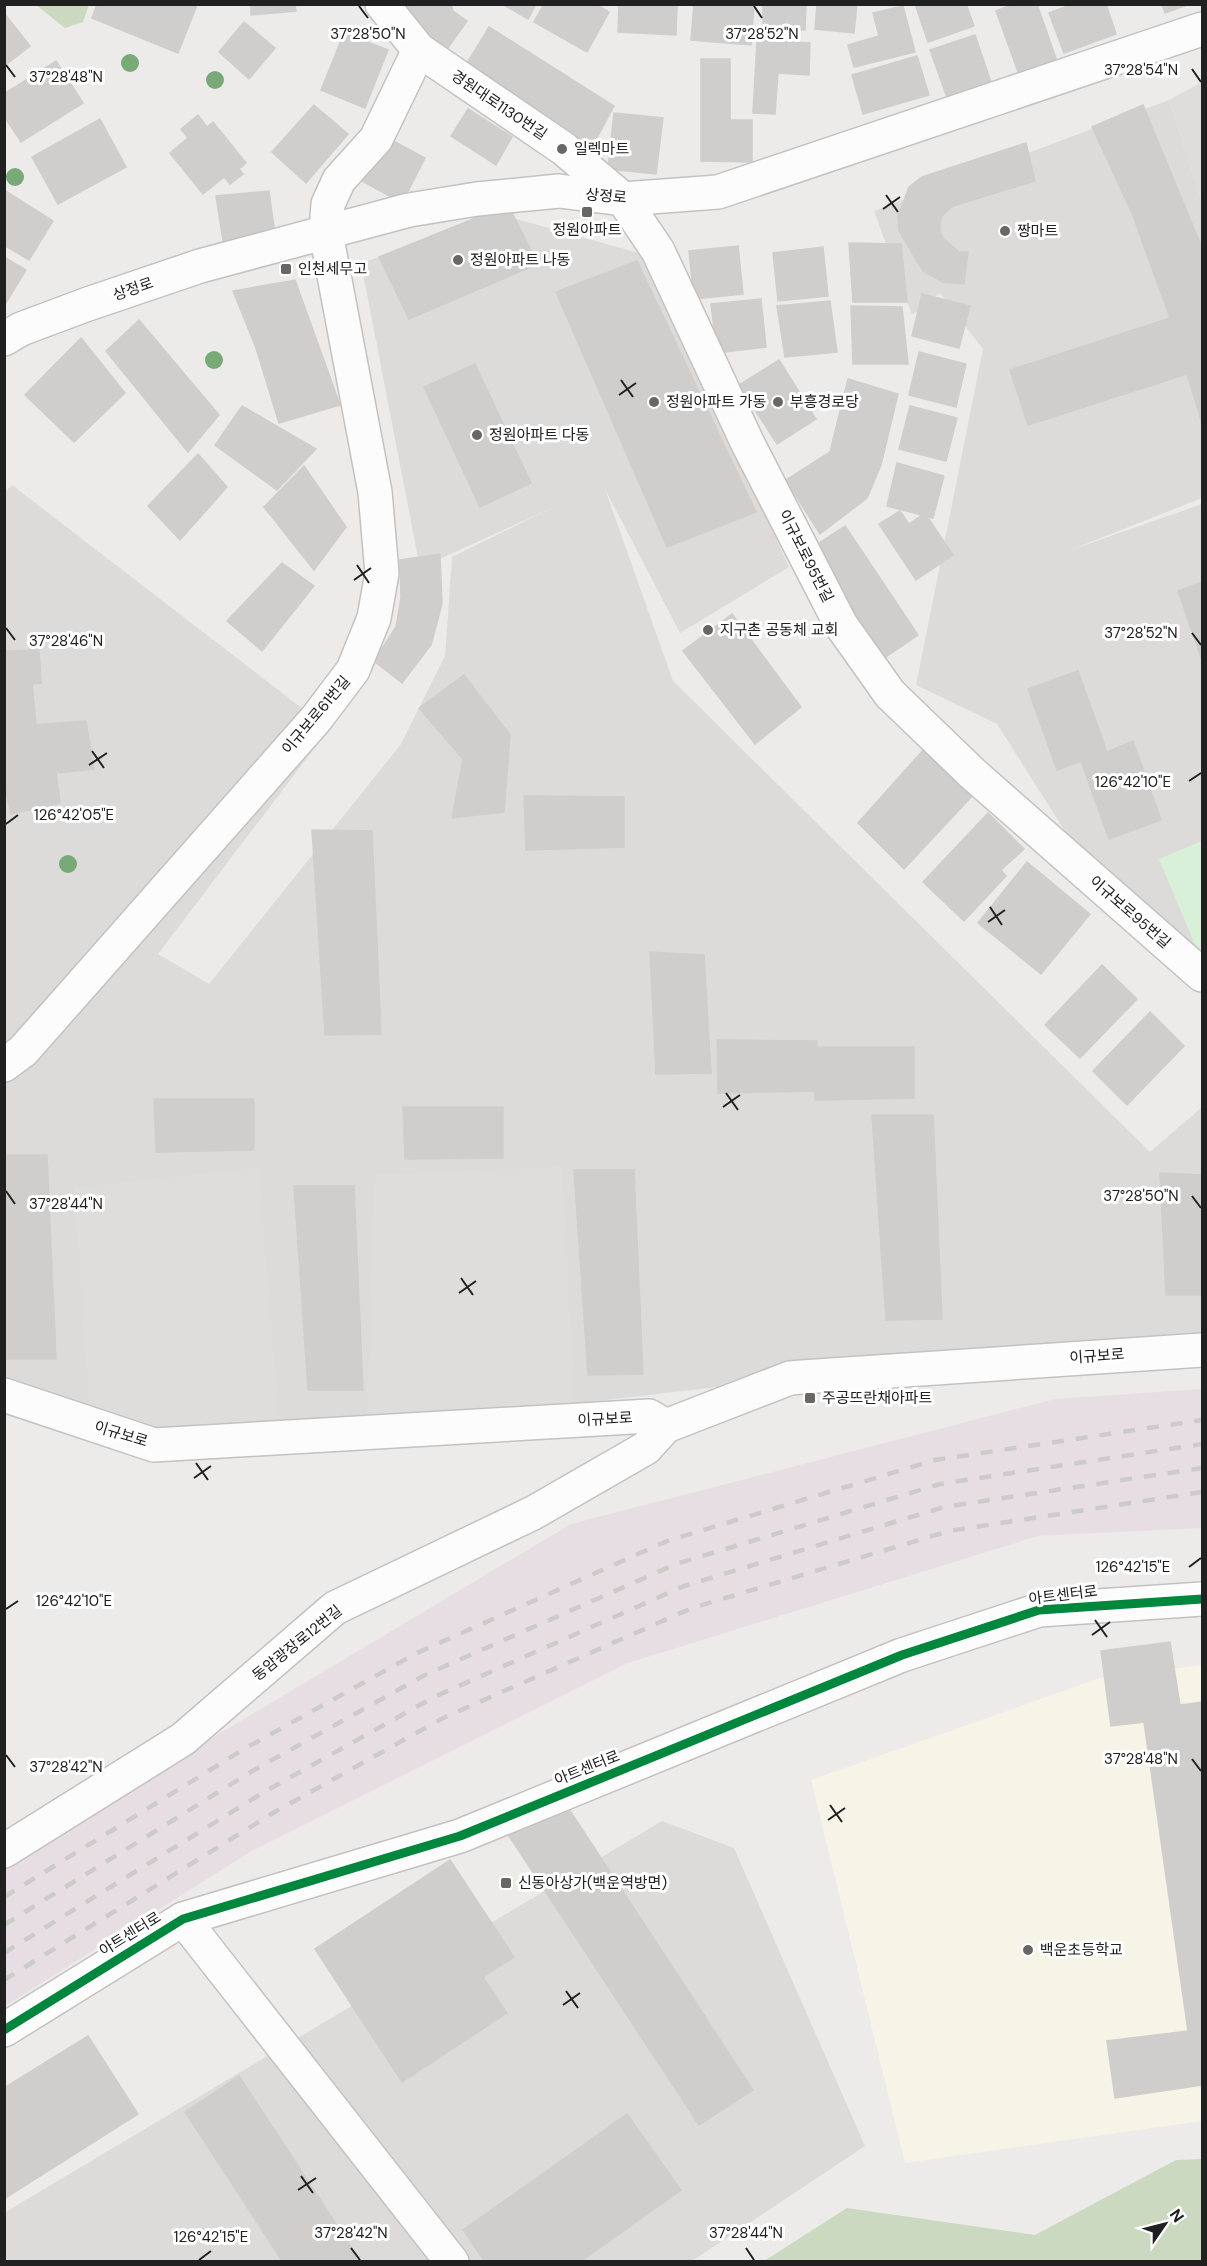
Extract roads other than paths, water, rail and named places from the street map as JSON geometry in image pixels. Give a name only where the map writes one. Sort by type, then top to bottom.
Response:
[{"type":"street","name":"경원대로1130번길","points":[[382,4],[419,50],[564,148],[623,199]]},
{"type":"street","name":"상정로","points":[[4,339],[43,321],[176,274],[409,210],[477,199],[559,192],[623,199],[718,192],[1203,28]]},
{"type":"street","name":"이규보로61번길","points":[[4,1065],[23,1051],[316,719],[353,670],[374,618],[382,573],[375,492],[326,233],[328,204],[339,180],[376,140],[419,50]]},
{"type":"street","name":"이규보로95번길","points":[[623,199],[658,251],[748,444],[841,625],[890,694],[972,773],[1203,975]]},
{"type":"street","name":"이규보로","points":[[4,1395],[154,1445],[649,1416],[666,1425],[790,1378],[1203,1350]]},
{"type":"street","name":"동암광장로12번길","points":[[4,1851],[183,1739],[335,1608],[533,1514],[646,1448],[666,1425]]},
{"type":"street","name":"아트센터로","points":[[4,2030],[183,1919],[460,1836],[902,1655],[1039,1610],[1203,1599]]},
{"type":"street","points":[[183,1919],[452,2262]]},
{"type":"railway","points":[[4,1897],[244,1749],[417,1653],[667,1541],[935,1460],[1202,1420]]},
{"type":"railway","points":[[4,1925],[254,1770],[425,1675],[676,1564],[940,1484],[1202,1444]]},
{"type":"railway","points":[[4,1953],[264,1792],[434,1697],[684,1586],[944,1507],[1202,1468]]},
{"type":"railway","points":[[4,1980],[273,1813],[443,1718],[692,1608],[949,1531],[1202,1492]]},
{"type":"place","name":"일렉마트","points":[[562,149]]},
{"type":"place","name":"정원아파트","points":[[587,212]]},
{"type":"place","name":"짱마트","points":[[1005,231]]},
{"type":"place","name":"정원아파트 나동","points":[[458,260]]},
{"type":"place","name":"인천세무고","points":[[286,269]]},
{"type":"place","name":"정원아파트 가동","points":[[654,402]]},
{"type":"place","name":"부흥경로당","points":[[778,402]]},
{"type":"place","name":"정원아파트 다동","points":[[477,435]]},
{"type":"place","name":"지구촌 공동체 교회","points":[[708,630]]},
{"type":"place","name":"주공뜨란채아파트","points":[[810,1398]]},
{"type":"place","name":"신동아상가(백운역방면)","points":[[506,1883]]},
{"type":"place","name":"백운초등학교","points":[[1028,1950]]}]
